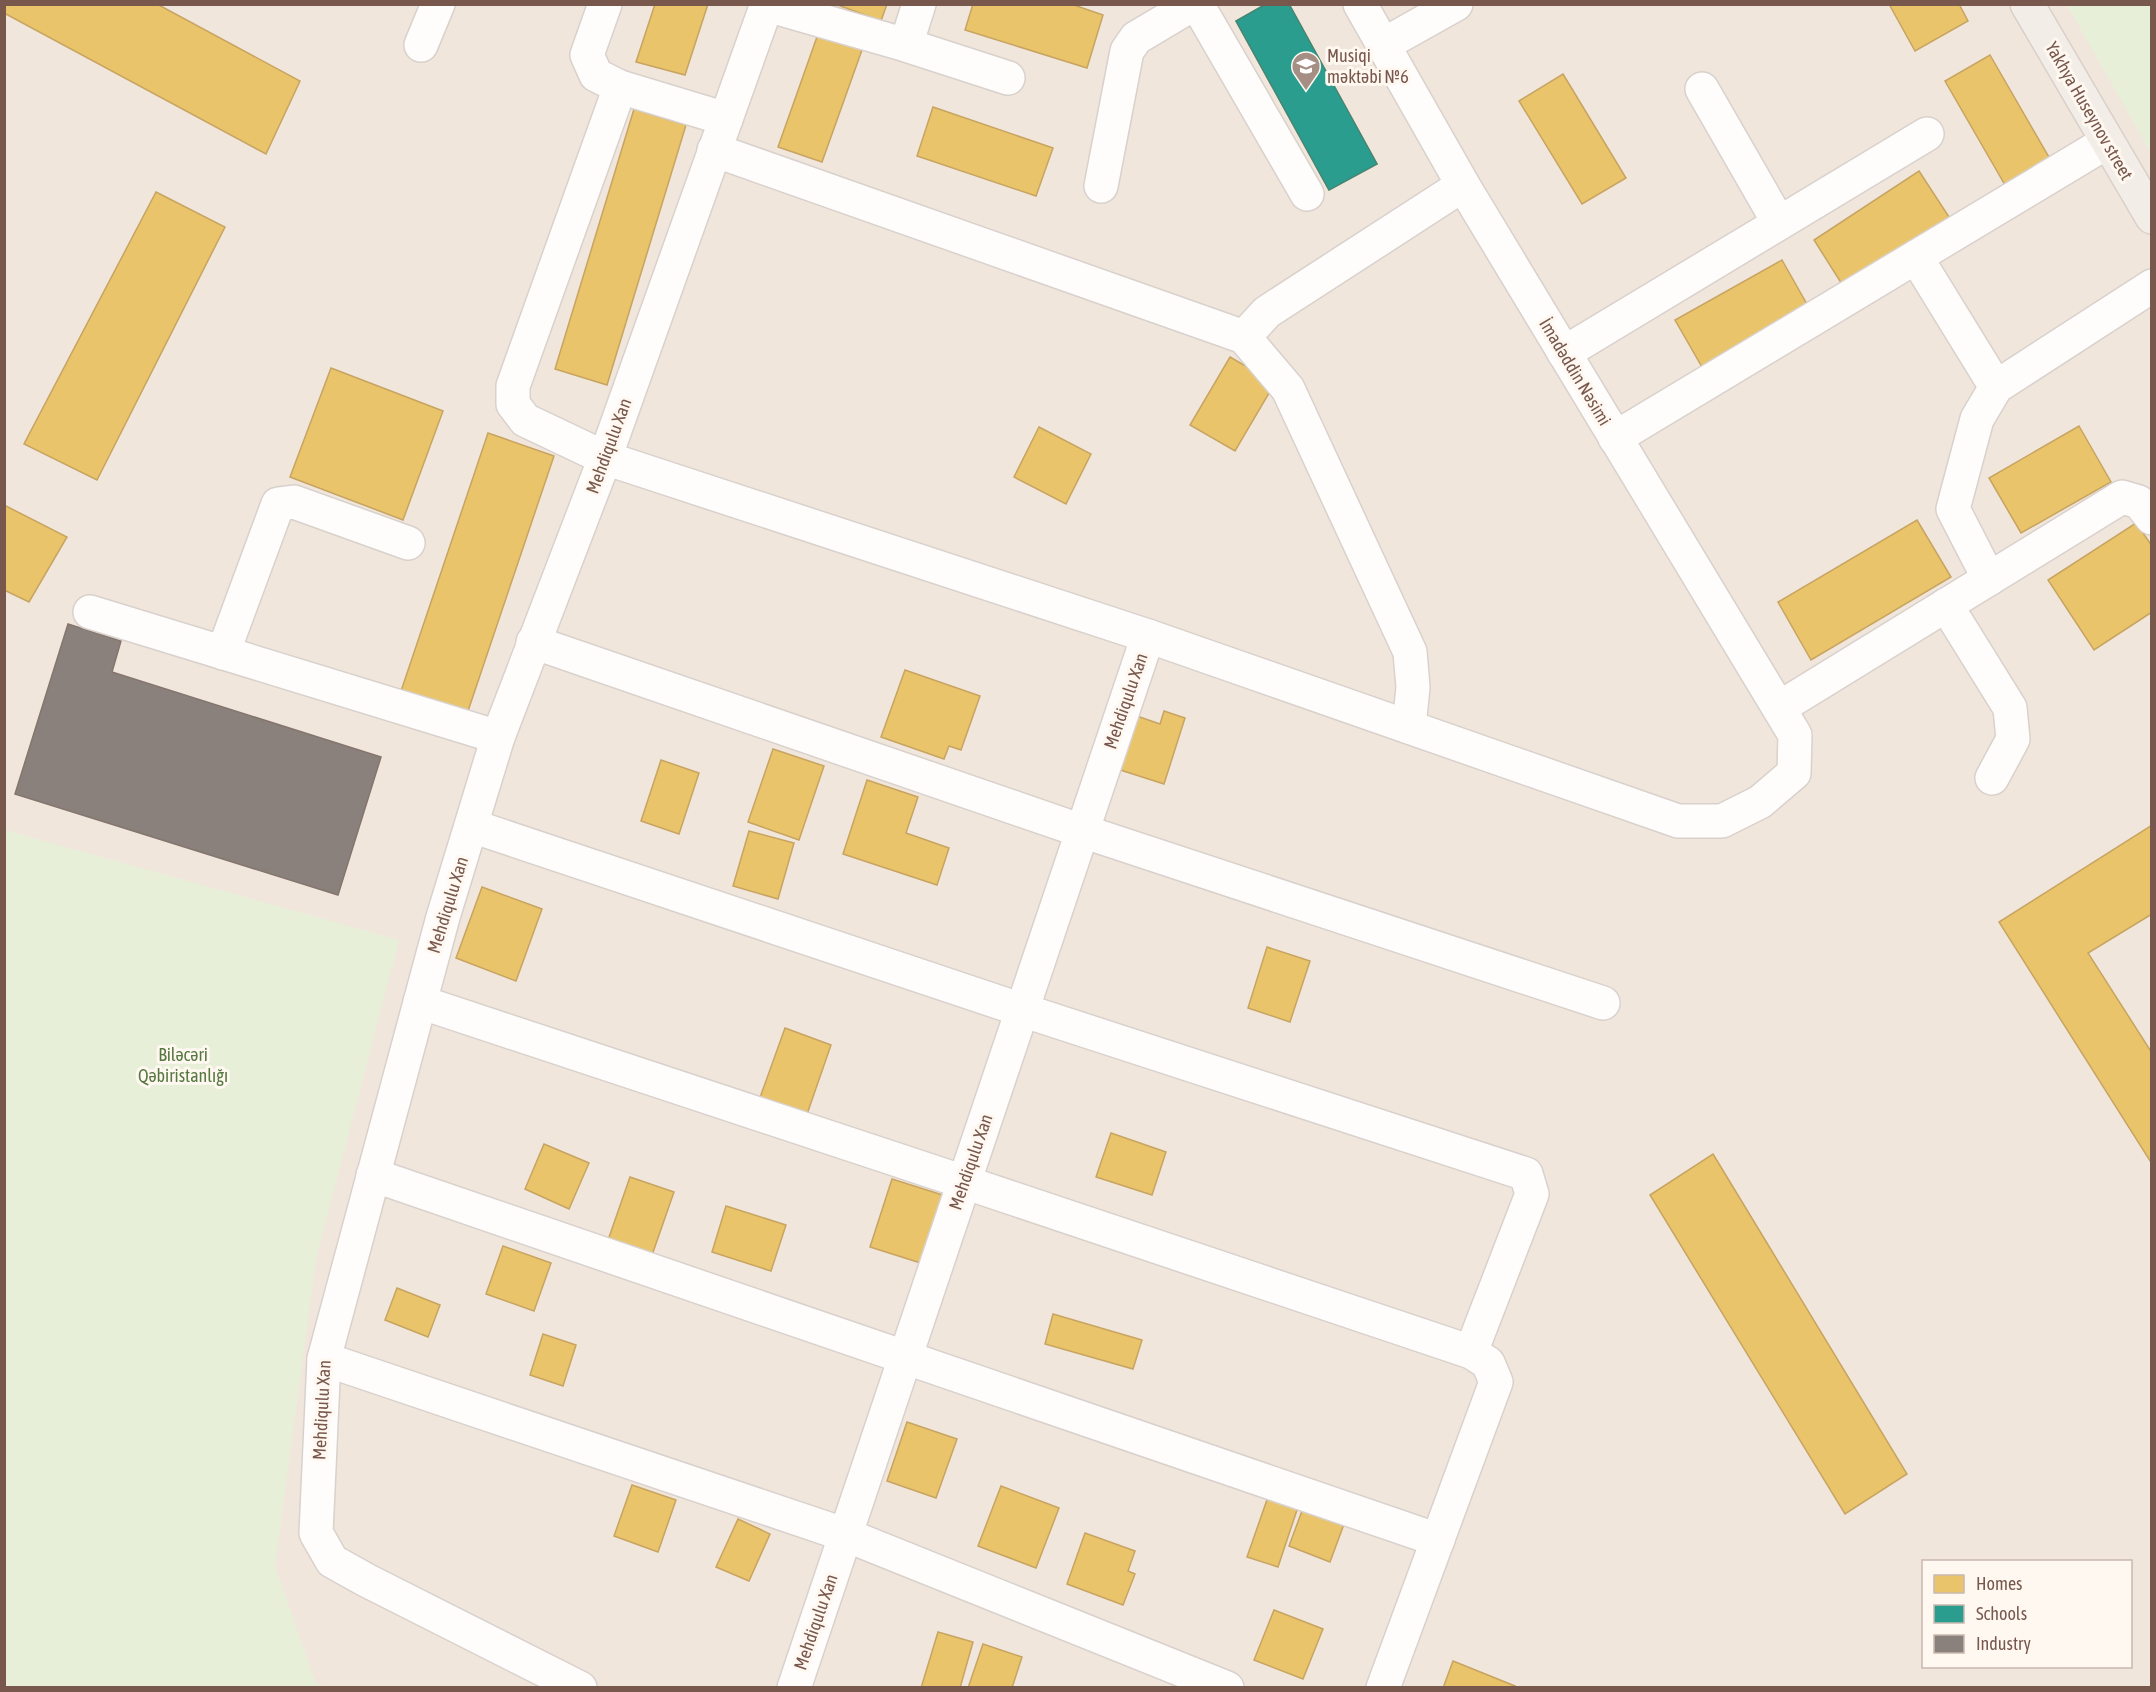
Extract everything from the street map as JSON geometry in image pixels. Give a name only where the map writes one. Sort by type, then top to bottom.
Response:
[{"type":"main road","name":"Yakhya Huseynov street","points":[[2027,4],[2151,218]]},
{"type":"street","points":[[421,45],[438,4]]},
{"type":"street","points":[[605,4],[587,55],[596,75],[620,87],[726,119]]},
{"type":"street","points":[[906,45],[919,4]]},
{"type":"street","points":[[1101,186],[1127,51],[1136,38],[1195,4],[1307,195]]},
{"type":"street","name":"İmadəddin Nəsimi","points":[[1360,4],[1462,185],[1787,722]]},
{"type":"street","points":[[1383,45],[1456,4]]},
{"type":"street","points":[[767,5],[906,45],[1008,78]]},
{"type":"street","name":"Mehdiqulu Xan","points":[[580,1688],[366,1580],[332,1560],[316,1533],[324,1359],[443,917],[498,737],[605,458],[767,5]]},
{"type":"street","points":[[620,87],[513,386],[513,404],[525,420],[605,458],[1148,636],[1678,821],[1722,821],[1760,802],[1794,773],[1787,722],[1946,606],[2122,497],[2139,502],[2151,518]]},
{"type":"street","points":[[1702,89],[1779,223]]},
{"type":"street","points":[[1564,353],[1927,134]]},
{"type":"street","points":[[1615,438],[2107,142]]},
{"type":"street","points":[[714,150],[1244,338],[1288,389],[1410,652],[1413,687],[1409,727]]},
{"type":"street","points":[[1244,338],[1267,312],[1462,185]]},
{"type":"street","points":[[1916,257],[1996,387]]},
{"type":"street","points":[[1989,579],[1953,509],[1977,419],[1996,387],[2151,286]]},
{"type":"street","points":[[223,653],[278,504],[294,501],[408,543]]},
{"type":"street","points":[[1946,606],[2010,708],[2013,739],[1992,778]]},
{"type":"street","points":[[90,612],[498,737]]},
{"type":"street","name":"Mehdiqulu Xan","points":[[794,1688],[1148,636]]},
{"type":"street","points":[[533,642],[1082,831],[1603,1003]]},
{"type":"street","points":[[472,826],[1022,1010],[1526,1174],[1532,1194],[1471,1352]]},
{"type":"street","points":[[420,1002],[1471,1352],[1488,1363],[1497,1382],[1383,1688]]},
{"type":"street","points":[[373,1175],[1438,1540]]},
{"type":"street","points":[[324,1359],[846,1535],[1227,1688]]},
{"type":"shaded area","points":[[5,5],[2151,5],[2151,1687],[5,1688]]},
{"type":"green space","points":[[2067,5],[2151,5],[2151,153]]},
{"type":"green space","name":"Biləcəri Qəbiristanlığı","points":[[5,830],[399,940],[316,1259],[275,1566],[315,1682],[323,1687],[5,1687]]},
{"type":"building: Homes","points":[[4,4],[157,4],[300,81],[266,154],[4,13]]},
{"type":"building: Homes","points":[[655,4],[708,4],[685,75],[636,62]]},
{"type":"building: Homes","points":[[835,4],[887,4],[881,21]]},
{"type":"building: Homes","points":[[973,4],[1071,4],[1103,15],[1087,68],[965,30]]},
{"type":"building: Homes","name":"Musiqi məktəbi №6","points":[[1266,4],[1289,4],[1377,164],[1329,190],[1236,21]]},
{"type":"building: Homes","points":[[1889,4],[1959,4],[1968,21],[1915,51]]},
{"type":"building: Homes","points":[[818,34],[862,50],[822,162],[778,147]]},
{"type":"building: Homes","points":[[1990,55],[2050,159],[2005,185],[1945,81]]},
{"type":"building: Homes","points":[[1563,74],[1626,178],[1582,204],[1519,101]]},
{"type":"building: Homes","points":[[933,107],[1053,148],[1036,196],[917,156]]},
{"type":"building: Homes","points":[[634,109],[686,125],[607,385],[555,369]]},
{"type":"building: Homes","points":[[1919,171],[1951,220],[1845,289],[1814,240]]},
{"type":"building: Homes","points":[[156,192],[225,227],[97,480],[24,444]]},
{"type":"building: Homes","points":[[1782,260],[1812,313],[1706,374],[1675,320]]},
{"type":"building: Homes","points":[[1230,357],[1275,383],[1235,451],[1190,425]]},
{"type":"building: Homes","points":[[331,368],[443,411],[403,520],[290,477]]},
{"type":"building: Homes","points":[[2079,426],[2111,482],[2021,533],[1989,478]]},
{"type":"building: Homes","points":[[1039,427],[1091,454],[1066,504],[1014,477]]},
{"type":"building: Homes","points":[[488,433],[554,456],[466,717],[400,694]]},
{"type":"building: Homes","points":[[4,505],[67,537],[29,602],[4,590]]},
{"type":"building: Homes","points":[[1917,520],[1951,577],[1811,660],[1778,602]]},
{"type":"building: Homes","points":[[2136,523],[2152,546],[2152,612],[2094,650],[2048,580]]},
{"type":"building: Homes","points":[[905,670],[980,696],[961,750],[949,746],[944,759],[881,737]]},
{"type":"building: Homes","points":[[1164,711],[1185,718],[1164,784],[1114,768],[1131,714],[1160,724]]},
{"type":"building: Homes","points":[[773,749],[824,766],[799,840],[748,822]]},
{"type":"building: Homes","points":[[661,760],[699,773],[679,834],[641,821]]},
{"type":"building: Homes","points":[[867,780],[918,797],[906,833],[949,848],[937,885],[843,854]]},
{"type":"building: Homes","points":[[2152,825],[2152,914],[2088,953],[2152,1053],[2152,1164],[1999,922]]},
{"type":"building: Homes","points":[[749,831],[794,843],[778,899],[733,886]]},
{"type":"building: Homes","points":[[482,887],[542,909],[516,981],[456,958]]},
{"type":"building: Homes","points":[[1267,947],[1310,961],[1290,1022],[1248,1008]]},
{"type":"building: Homes","points":[[785,1028],[831,1045],[805,1120],[758,1103]]},
{"type":"building: Homes","points":[[1111,1133],[1166,1152],[1152,1195],[1096,1177]]},
{"type":"building: Homes","points":[[544,1144],[589,1163],[569,1209],[525,1189]]},
{"type":"building: Homes","points":[[1713,1154],[1907,1474],[1845,1514],[1650,1195]]},
{"type":"building: Homes","points":[[630,1177],[674,1192],[651,1258],[607,1243]]},
{"type":"building: Homes","points":[[892,1179],[949,1197],[927,1265],[870,1247]]},
{"type":"building: Homes","points":[[726,1206],[786,1225],[771,1271],[712,1252]]},
{"type":"building: Homes","points":[[503,1246],[551,1263],[534,1311],[486,1294]]},
{"type":"building: Homes","points":[[397,1288],[440,1305],[428,1337],[385,1320]]},
{"type":"building: Homes","points":[[1053,1314],[1142,1340],[1133,1369],[1045,1344]]},
{"type":"building: Homes","points":[[543,1334],[576,1345],[563,1386],[530,1375]]},
{"type":"building: Homes","points":[[907,1422],[957,1439],[936,1498],[887,1481]]},
{"type":"building: Homes","points":[[632,1485],[676,1500],[658,1552],[614,1536]]},
{"type":"building: Homes","points":[[1001,1486],[1059,1508],[1036,1568],[978,1546]]},
{"type":"building: Homes","points":[[1269,1494],[1299,1504],[1278,1567],[1247,1557]]},
{"type":"building: Homes","points":[[1306,1500],[1347,1516],[1330,1562],[1289,1546]]},
{"type":"building: Homes","points":[[738,1519],[770,1534],[749,1581],[716,1567]]},
{"type":"building: Homes","points":[[1085,1533],[1135,1551],[1128,1571],[1135,1574],[1123,1605],[1067,1584]]},
{"type":"building: Homes","points":[[1274,1610],[1323,1629],[1303,1679],[1254,1660]]},
{"type":"building: Homes","points":[[938,1632],[973,1642],[960,1688],[921,1688]]},
{"type":"building: Homes","points":[[983,1644],[1022,1657],[1012,1688],[968,1688]]},
{"type":"building: Homes","points":[[1453,1661],[1515,1686],[1514,1688],[1443,1688]]},
{"type":"building: Schools","name":"Musiqi məktəbi №6","points":[[1266,4],[1289,4],[1377,164],[1329,190],[1236,21]]},
{"type":"building: Industry","points":[[68,624],[121,641],[112,672],[381,757],[338,895],[15,794]]},
{"type":"place","name":"Musiqi məktəbi №6","points":[[1306,92]]}]
